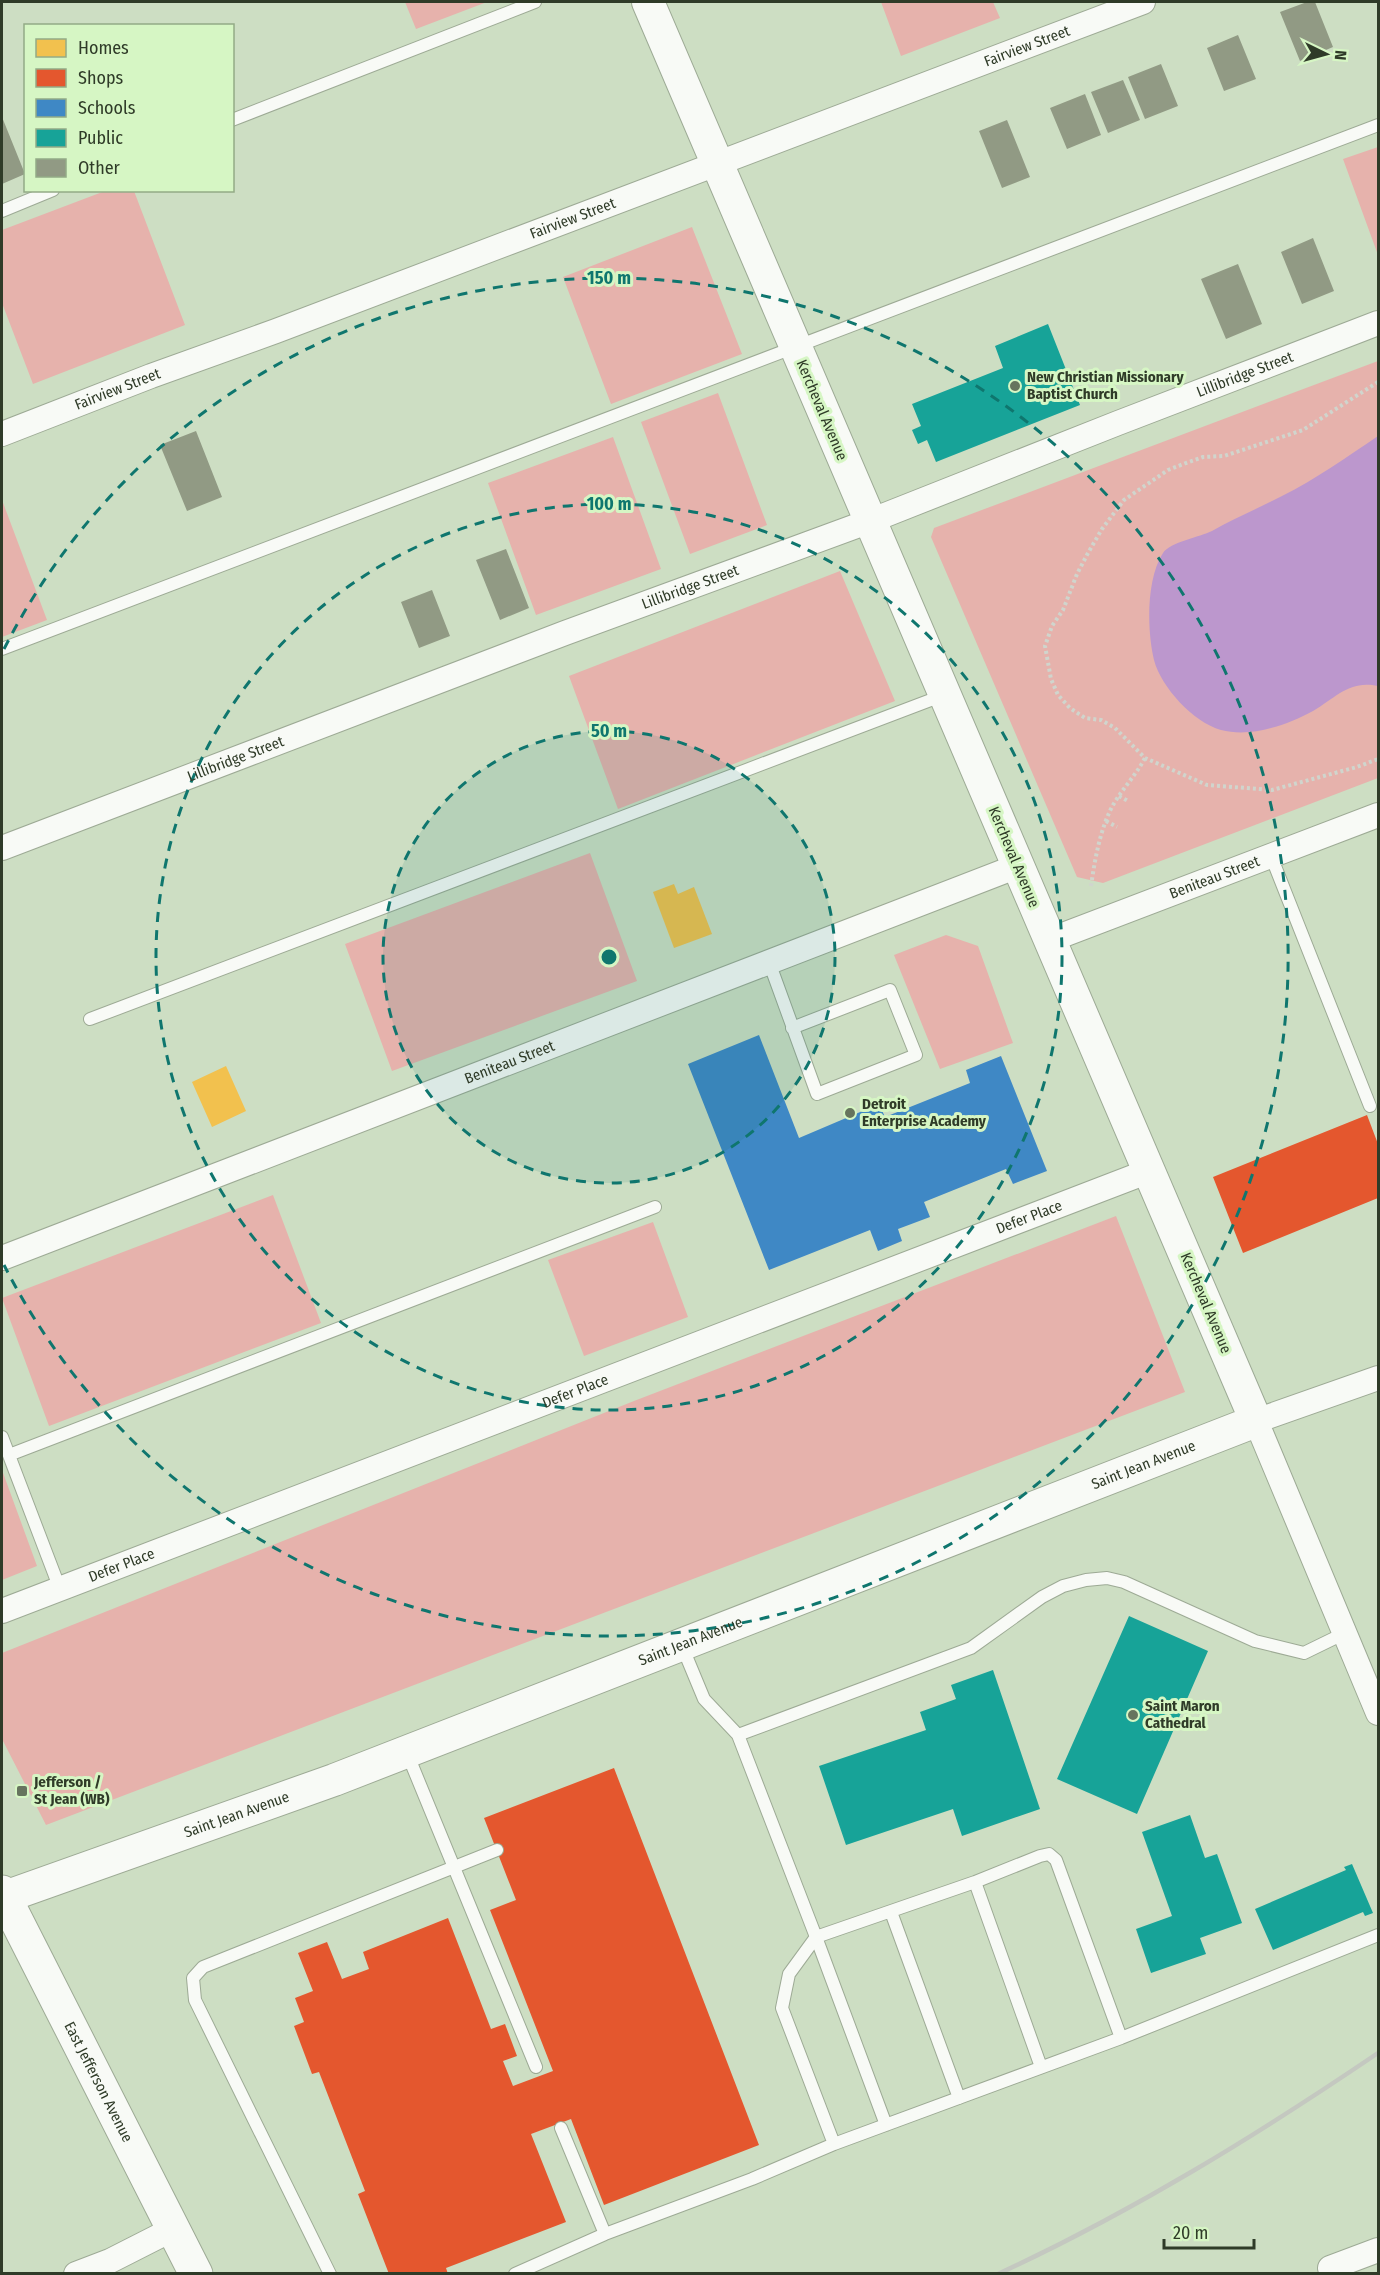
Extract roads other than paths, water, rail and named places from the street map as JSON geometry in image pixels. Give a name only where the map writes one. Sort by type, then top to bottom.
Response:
[{"type":"main road","name":"East Jefferson Avenue","points":[[2,1895],[196,2274]]},
{"type":"street","name":"Kercheval Avenue","points":[[648,2],[1256,1421],[1378,1713]]},
{"type":"street","name":"Fairview Street","points":[[2,434],[1143,2]]},
{"type":"street","name":"Lillibridge Street","points":[[2,848],[555,637],[870,521],[1378,323]]},
{"type":"street","name":"Beniteau Street","points":[[1050,940],[1378,815]]},
{"type":"street","name":"Beniteau Street","points":[[2,1258],[1018,866]]},
{"type":"street","name":"Defer Place","points":[[2,1611],[1149,1171]]},
{"type":"street","name":"Saint Jean Avenue","points":[[2,1895],[334,1780],[1256,1421],[1378,1378]]},
{"type":"street","points":[[76,2274],[110,2261],[173,2229]]},
{"type":"street","points":[[1340,2268],[1378,2250]]},
{"type":"lane","points":[[234,119],[535,2]]},
{"type":"lane","points":[[2,649],[1378,125]]},
{"type":"lane","points":[[2,211],[48,192]]},
{"type":"lane","points":[[90,1019],[945,695]]},
{"type":"lane","points":[[1271,856],[1370,1107]]},
{"type":"lane","points":[[769,962],[792,1028],[817,1094],[916,1055],[890,990],[792,1028]]},
{"type":"lane","points":[[9,1455],[655,1208]]},
{"type":"lane","points":[[2,1437],[60,1589]]},
{"type":"lane","points":[[738,1734],[970,1648],[1042,1597],[1063,1586],[1086,1580],[1107,1578],[1124,1582],[1255,1641],[1304,1653],[1345,1633]]},
{"type":"lane","points":[[682,1646],[704,1699],[738,1734],[886,2125]]},
{"type":"lane","points":[[406,1752],[536,2067]]},
{"type":"lane","points":[[330,2274],[195,2000],[193,1978],[203,1967],[497,1850]]},
{"type":"lane","points":[[834,2144],[782,2008],[789,1974],[816,1937],[1049,1854],[1056,1860],[1120,2038]]},
{"type":"lane","points":[[975,1882],[1041,2067]]},
{"type":"lane","points":[[891,1912],[959,2098]]},
{"type":"lane","points":[[515,2274],[605,2234],[753,2179],[834,2144],[1120,2038],[1378,1935]]},
{"type":"lane","points":[[561,2128],[605,2234]]},
{"type":"railway","points":[[998,2274],[1097,2225],[1193,2171],[1378,2053]]},
{"type":"place","name":"New Christian Missionary Baptist Church","points":[[1015,386]]},
{"type":"place","name":"Detroit Enterprise Academy","points":[[850,1113]]},
{"type":"place","name":"Saint Maron Cathedral","points":[[1133,1715]]},
{"type":"place","name":"Jefferson / St Jean (WB)","points":[[22,1791]]}]
